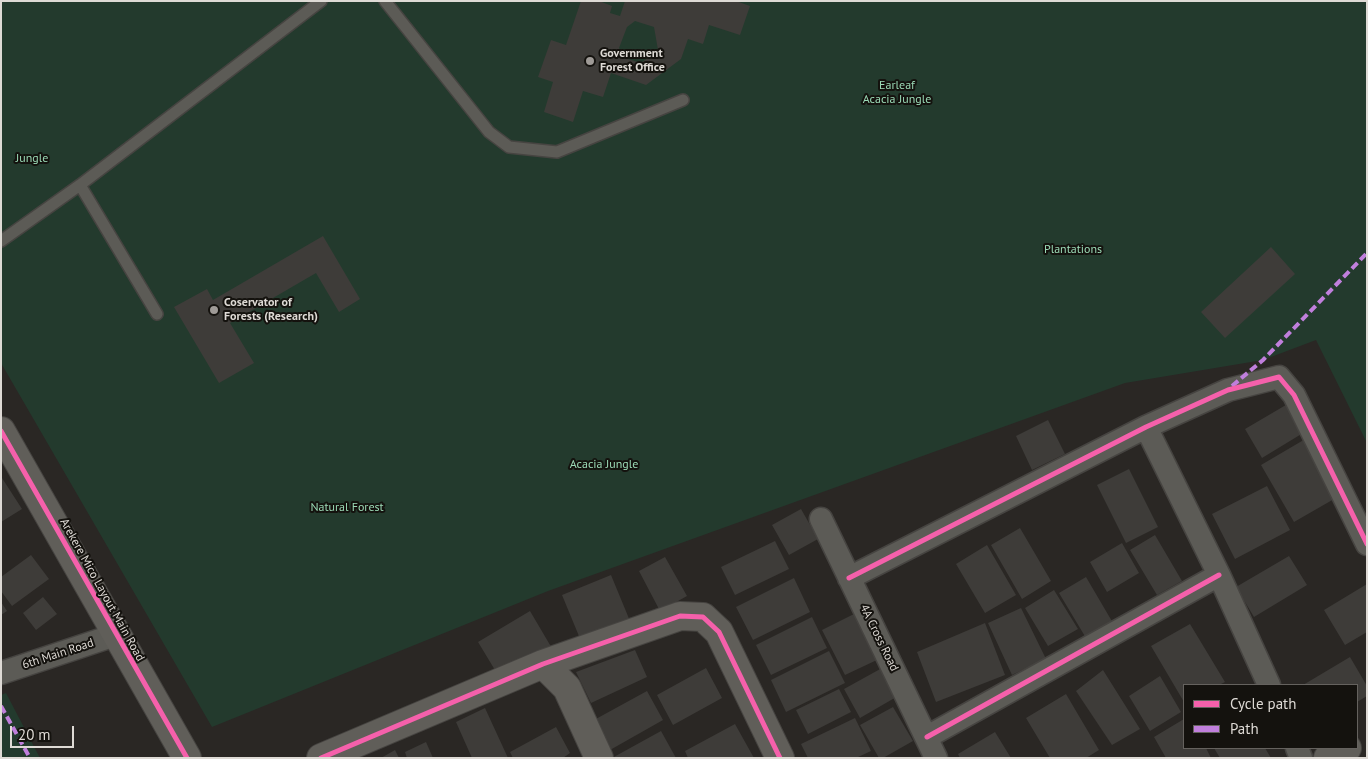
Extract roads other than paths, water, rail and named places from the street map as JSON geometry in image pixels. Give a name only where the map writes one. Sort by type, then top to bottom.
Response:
[{"type":"street","points":[[849,578],[1146,427],[1228,390],[1279,377],[1294,395],[1364,530]]},
{"type":"street","points":[[1146,427],[1219,575],[1269,684]]},
{"type":"street","name":"Arekere Mico Layout Main Road","points":[[1,431],[115,635],[187,758]]},
{"type":"street","name":"4A Cross Road","points":[[821,519],[936,758]]},
{"type":"street","points":[[927,737],[1219,575]]},
{"type":"street","points":[[327,757],[543,664],[680,616],[704,617],[719,632],[780,758]]},
{"type":"street","name":"6th Main Road","points":[[1,673],[115,635]]},
{"type":"street","points":[[543,664],[568,688],[599,758]]},
{"type":"street","points":[[1328,758],[1345,749]]},
{"type":"lane","points":[[1,241],[80,186],[321,1]]},
{"type":"lane","points":[[385,1],[489,132],[510,147],[557,152],[683,100]]},
{"type":"lane","points":[[80,186],[157,314]]},
{"type":"place","name":"Government Forest Office","points":[[590,61]]},
{"type":"place","name":"Coservator of Forests (Research)","points":[[214,310]]},
{"type":"park label","name":"Earleaf Acacia Jungle","points":[[897,93]]},
{"type":"park label","name":"Jungle","points":[[32,159]]},
{"type":"park label","name":"Plantations","points":[[1073,250]]},
{"type":"park label","name":"Acacia Jungle","points":[[604,465]]},
{"type":"park label","name":"Natural Forest","points":[[347,508]]}]
